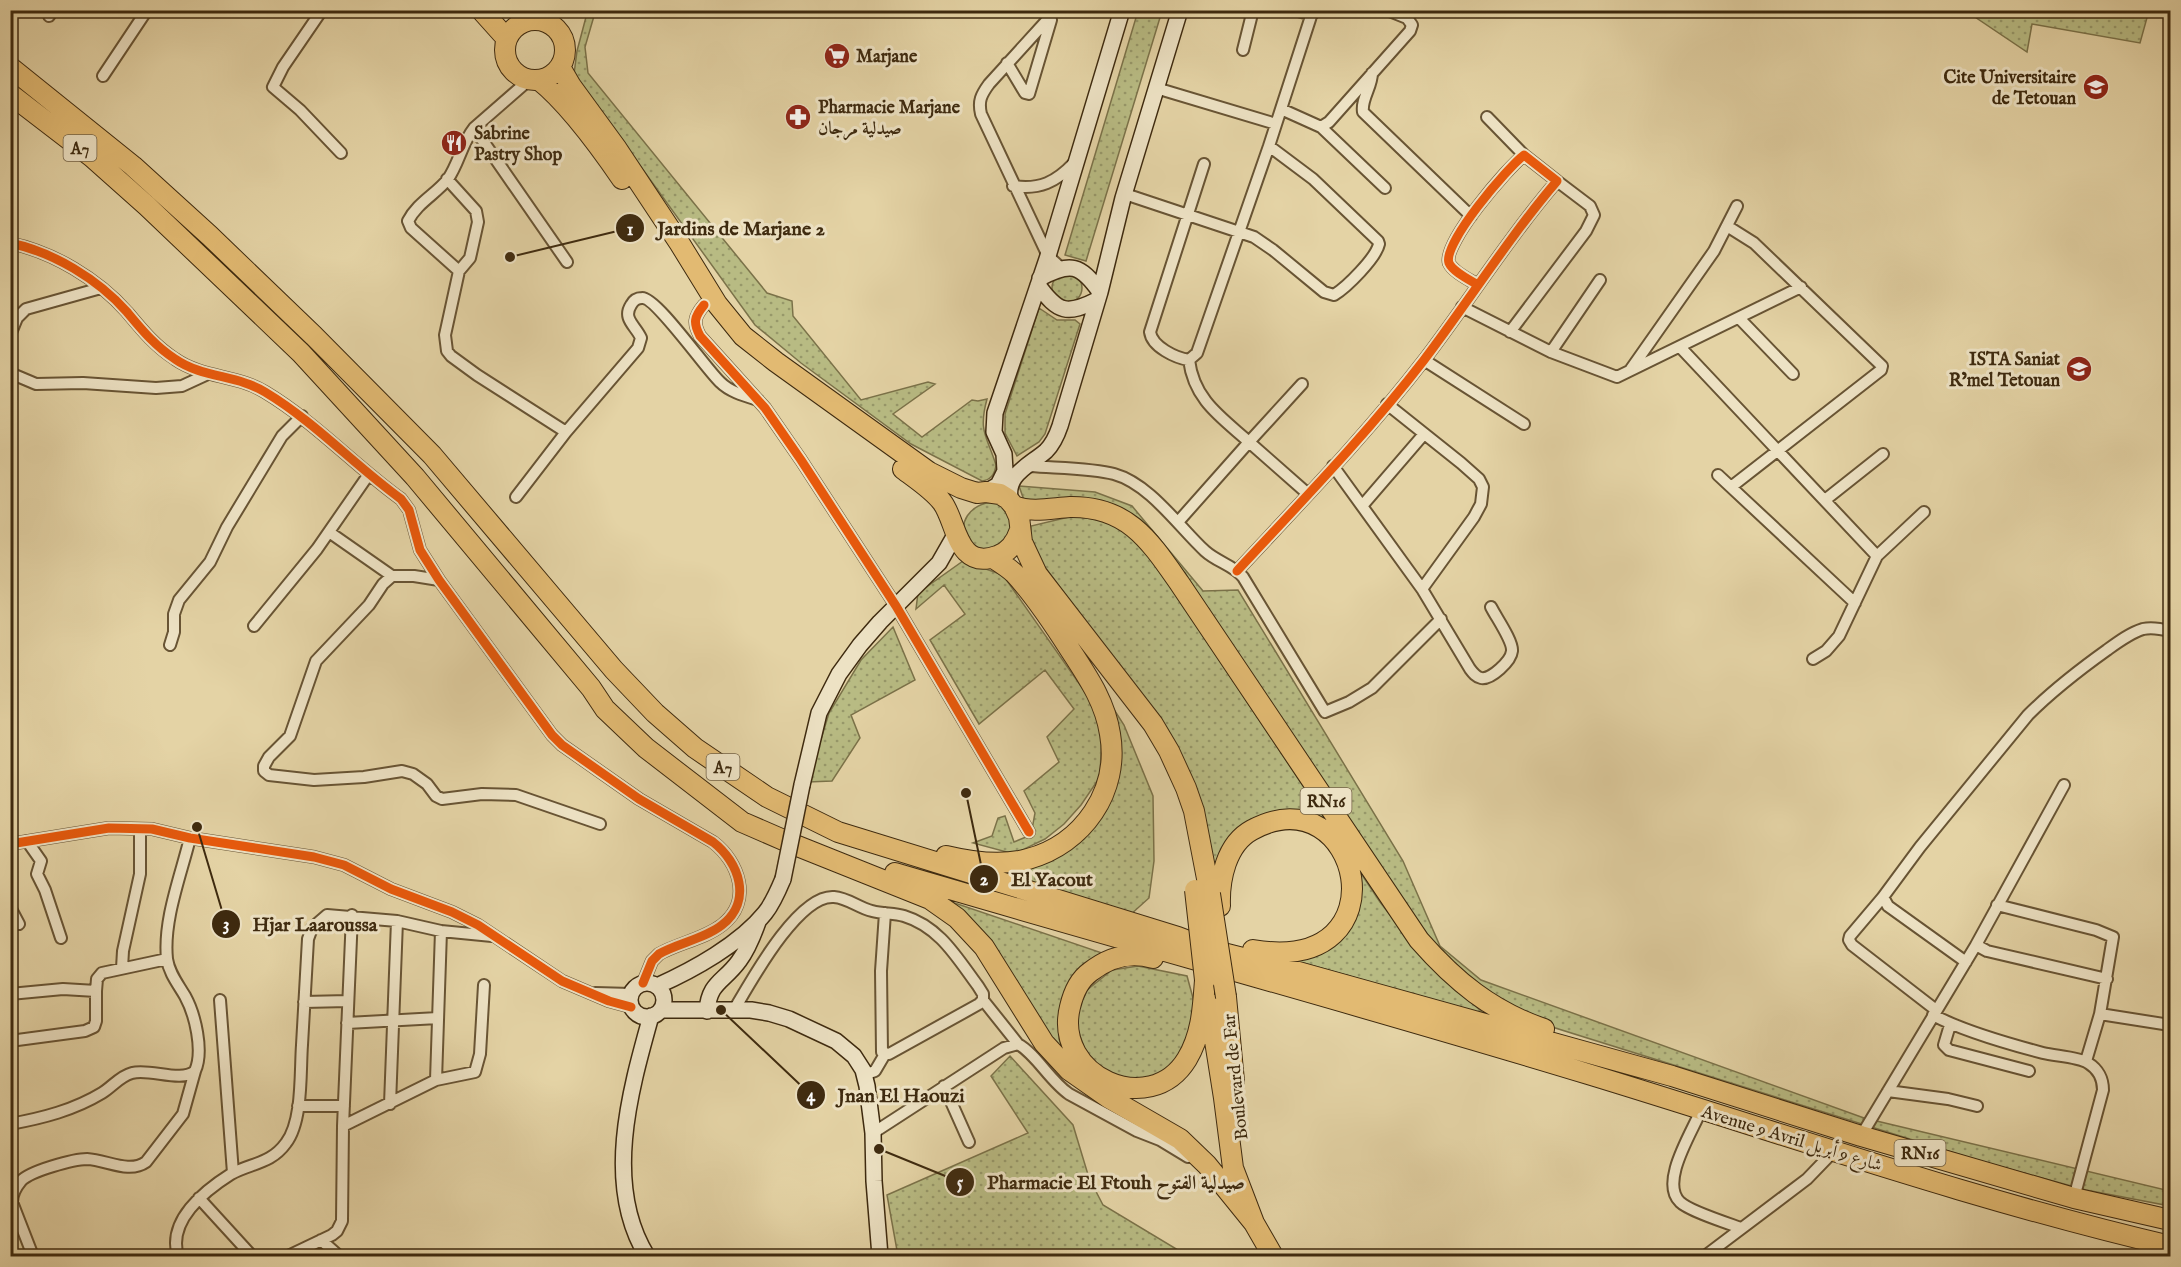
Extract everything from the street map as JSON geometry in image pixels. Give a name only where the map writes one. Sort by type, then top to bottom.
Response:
[{"type":"highway","points":[[481,10],[507,39]]},
{"type":"highway","points":[[534,80],[555,74],[566,49],[559,31],[553,25],[540,20],[515,17],[505,46],[507,61],[516,74],[549,88],[621,176],[720,329],[739,348],[928,488],[945,506],[958,540]]},
{"type":"highway","name":"A7","points":[[10,67],[133,166],[314,336],[432,455],[614,670],[655,713],[695,748],[767,797],[838,832],[1178,937],[1215,951],[1672,1076]]},
{"type":"highway","name":"RN16","points":[[560,67],[680,244],[717,304],[743,336],[929,472],[949,483],[1000,495],[1013,505],[1032,510],[1068,507],[1097,509],[1127,521],[1160,557],[1200,613],[1402,918],[1447,972],[1480,998],[1519,1019],[1579,1041],[1657,1064],[1672,1076]]},
{"type":"highway","name":"A7","points":[[10,94],[92,158],[147,206],[301,353],[415,477],[591,688],[700,778],[753,813],[821,848],[861,863],[1587,1074]]},
{"type":"highway","points":[[958,540],[954,522],[957,511],[963,502],[982,492]]},
{"type":"highway","name":"RN16","points":[[1013,505],[1019,517],[1024,549],[1037,574],[1153,724],[1186,788],[1194,811],[1203,892],[1205,980],[1201,1022],[1194,1044],[1186,1060],[1172,1075],[1156,1084],[1125,1087],[1096,1077],[1081,1062],[1069,1040],[1067,1018],[1073,993],[1087,974],[1107,959],[1130,955],[1158,959],[1460,1046],[1587,1074]]},
{"type":"highway","points":[[993,558],[1011,548],[1020,530]]},
{"type":"highway","name":"RN16","points":[[958,540],[981,558],[993,558],[1030,585],[1124,703],[1165,771],[1183,816],[1189,845],[1217,939],[1218,1001]]},
{"type":"highway","points":[[614,670],[716,752],[776,796],[904,846],[956,858],[1000,863],[1027,860],[1054,850],[1080,831],[1097,808],[1111,761],[1111,736],[1104,708],[1087,675],[1042,607],[1016,575]]},
{"type":"highway","points":[[591,688],[605,709],[646,748],[742,822],[930,899],[957,918],[984,947],[1044,1043],[1069,1070],[1108,1098],[1180,1139],[1207,1165],[1254,1223]]},
{"type":"highway","points":[[1178,937],[1281,953],[1301,952],[1324,941],[1342,924],[1352,895],[1349,864],[1335,841],[1319,828],[1296,819],[1268,823],[1248,832],[1238,842],[1227,862],[1220,887],[1217,939]]},
{"type":"highway","points":[[1205,980],[1218,1001]]},
{"type":"highway","name":"Boulevard de Far","points":[[1218,1001],[1224,1098],[1233,1168],[1254,1223],[1273,1257]]},
{"type":"highway","name":"Boulevard de Far","points":[[1218,1001],[1244,1155],[1259,1205],[1287,1257]]},
{"type":"highway","name":"Avenue 9 Avril شارع 9 أبريل","points":[[1587,1074],[1745,1122],[1833,1152],[2082,1225],[2170,1245]]},
{"type":"highway","name":"Avenue 9 Avril شارع 9 أبريل","points":[[1672,1076],[1861,1136],[2074,1198],[2170,1220]]},
{"type":"street","points":[[102,76],[147,10]]},
{"type":"street","points":[[322,10],[283,67],[273,87],[300,110],[341,153]]},
{"type":"street","points":[[982,492],[998,484],[1005,471],[1004,454],[994,432],[995,414],[1048,256],[1122,10]]},
{"type":"street","points":[[1013,505],[1009,490],[1020,469],[1046,450],[1060,426],[1125,194],[1180,10]]},
{"type":"street","points":[[1243,50],[1253,10]]},
{"type":"street","points":[[1189,360],[1197,353],[1269,146],[1312,13],[1295,10]]},
{"type":"street","points":[[1321,127],[1329,122],[1411,27],[1407,18],[1387,10]]},
{"type":"street","points":[[1007,63],[1025,93],[1029,93],[1050,18],[1007,63],[983,91],[979,106],[1013,186],[1048,256],[1061,268]]},
{"type":"street","points":[[1372,73],[1370,87],[1362,105],[1363,112],[1471,216]]},
{"type":"street","points":[[459,271],[408,224],[410,216],[447,179],[468,134],[534,80]]},
{"type":"street","points":[[1156,88],[1276,124]]},
{"type":"street","points":[[1281,109],[1321,127],[1385,188]]},
{"type":"street","points":[[1487,117],[1524,155],[1590,206],[1594,215],[1586,231],[1510,332]]},
{"type":"street","points":[[474,128],[567,262]]},
{"type":"street","points":[[1125,194],[1238,231],[1261,241],[1324,292],[1332,295],[1353,278],[1378,249],[1379,244],[1312,179],[1269,146]]},
{"type":"street","points":[[1478,285],[1452,267],[1448,257],[1453,243],[1471,216],[1524,155]]},
{"type":"street","points":[[1013,186],[1028,188],[1040,186],[1062,176],[1077,161]]},
{"type":"street","points":[[1189,360],[1176,356],[1156,344],[1150,332],[1204,164]]},
{"type":"street","points":[[447,179],[470,201],[478,216],[478,231],[473,251],[468,263],[459,271],[445,335],[447,351],[477,375],[566,432]]},
{"type":"street","points":[[1237,571],[1333,466],[1424,360],[1557,182]]},
{"type":"street","points":[[1629,372],[1714,251],[1737,206]]},
{"type":"street","points":[[1727,226],[1754,243],[1882,366],[1731,487]]},
{"type":"street","points":[[10,243],[41,253],[77,271],[101,288],[126,311],[152,342],[177,361],[208,374],[238,381],[262,390],[302,416],[401,499],[409,510],[420,550],[439,580],[552,735],[639,799],[713,842],[736,868],[740,888],[734,910],[722,925],[665,951],[652,961],[649,999],[624,1148],[625,1196],[630,1216],[647,1257]]},
{"type":"street","points":[[1039,282],[1061,268],[1072,267],[1083,271],[1098,296]]},
{"type":"street","points":[[1551,352],[1600,280]]},
{"type":"street","points":[[1039,282],[1051,302],[1061,308],[1078,309],[1098,296]]},
{"type":"street","points":[[1462,308],[1551,352],[1617,377],[1801,287]]},
{"type":"street","points":[[10,335],[17,318],[26,309],[101,288]]},
{"type":"street","points":[[516,497],[566,432],[640,344],[641,338],[628,320],[627,313],[634,300],[641,297],[650,300],[656,306],[720,382],[736,392],[759,400]]},
{"type":"street","points":[[704,305],[696,315],[694,322],[697,330],[712,351],[759,400],[801,460],[896,606],[1029,832]]},
{"type":"street","points":[[1739,318],[1793,374]]},
{"type":"street","points":[[1680,347],[1878,556]]},
{"type":"street","points":[[1189,360],[1194,383],[1205,402],[1308,494]]},
{"type":"street","points":[[1424,360],[1524,424]]},
{"type":"street","points":[[10,374],[36,384],[83,383],[156,388],[182,386],[208,374]]},
{"type":"street","points":[[1178,522],[1302,384]]},
{"type":"street","points":[[1387,404],[1479,479],[1483,496],[1474,518],[1422,589]]},
{"type":"street","points":[[170,645],[174,632],[174,614],[179,600],[210,562],[282,436],[302,416]]},
{"type":"street","points":[[1362,506],[1424,434]]},
{"type":"street","points":[[1046,450],[1046,458],[1055,468]]},
{"type":"street","points":[[1825,500],[1882,454]]},
{"type":"street","points":[[1020,469],[1031,466],[1114,474],[1133,483],[1148,494],[1205,552],[1237,571],[1325,712],[1349,702],[1372,688],[1441,620]]},
{"type":"street","points":[[1333,466],[1422,589],[1470,669],[1477,677],[1483,679],[1497,670],[1510,657],[1512,651],[1491,608]]},
{"type":"street","points":[[254,626],[329,532],[369,474]]},
{"type":"street","points":[[1718,475],[1854,603]]},
{"type":"street","points":[[1813,659],[1834,644],[1878,556],[1924,512]]},
{"type":"street","points":[[329,532],[392,576],[414,576],[439,580]]},
{"type":"street","points":[[649,999],[731,944],[759,919],[771,903],[783,879],[802,785],[819,713],[825,699],[845,663],[879,622],[958,540]]},
{"type":"street","points":[[392,576],[316,661],[290,736],[269,757],[264,771],[269,775],[314,780],[364,777],[402,771],[413,774],[442,799],[482,794],[516,795],[600,824]]},
{"type":"street","points":[[2074,1198],[2103,1090],[2099,1075],[2086,1061],[2043,1053],[1950,1024],[1852,945],[1849,940],[1920,847],[2042,701],[2079,670],[2128,635],[2144,628],[2170,631]]},
{"type":"street","points":[[1861,1136],[1976,945],[2064,785]]},
{"type":"street","points":[[10,844],[109,828],[152,829],[279,850],[344,865],[391,889],[452,912],[478,925],[551,975],[592,993],[649,999],[701,1010],[751,1010],[789,1019],[836,1041],[854,1056],[864,1075],[873,1133],[880,1257]]},
{"type":"street","points":[[122,968],[123,951],[140,874],[140,829]]},
{"type":"street","points":[[33,1257],[12,1202],[12,1195],[22,1179],[76,1160],[95,1160],[130,1167],[141,1166],[183,1114],[198,1061],[197,1031],[186,997],[174,979],[167,959],[166,936],[190,837]]},
{"type":"street","points":[[27,841],[41,861],[36,874],[45,890],[60,938]]},
{"type":"street","points":[[734,1010],[781,935],[797,917],[826,898],[833,897],[871,911],[902,915],[929,927],[944,939],[978,986],[983,994],[983,1000],[1018,1044],[1061,1089],[1137,1131],[1175,1148],[1189,1157],[1229,1192]]},
{"type":"street","points":[[1883,897],[1888,906],[1966,962]]},
{"type":"street","points":[[1997,905],[2096,930],[2113,937],[2100,1014],[2086,1061]]},
{"type":"street","points":[[10,907],[20,924]]},
{"type":"street","points":[[885,913],[881,971],[880,1049],[885,1054]]},
{"type":"street","points":[[178,1257],[175,1239],[188,1212],[199,1198],[233,1173],[264,1161],[284,1147],[291,1137],[298,1106],[308,939],[312,928],[327,915],[351,915],[397,921],[441,931],[493,936]]},
{"type":"street","points":[[288,1257],[337,1232],[342,1221],[351,915]]},
{"type":"street","points":[[701,1010],[714,986],[738,963],[753,938],[759,919]]},
{"type":"street","points":[[390,1104],[397,921]]},
{"type":"street","points":[[436,1080],[441,931]]},
{"type":"street","points":[[1976,945],[1987,951],[2107,979]]},
{"type":"street","points":[[10,1041],[90,1030],[96,1021],[97,979],[100,974],[167,959]]},
{"type":"street","points":[[343,1126],[436,1080],[475,1071],[480,1054],[484,985]]},
{"type":"street","points":[[10,994],[63,989],[96,991]]},
{"type":"street","points":[[220,1000],[233,1173]]},
{"type":"street","points":[[864,1075],[875,1071],[885,1054],[889,1054],[983,1000]]},
{"type":"street","points":[[304,1002],[348,1001]]},
{"type":"street","points":[[2100,1014],[2170,1025]]},
{"type":"street","points":[[347,1023],[438,1018]]},
{"type":"street","points":[[1950,1024],[1944,1045],[1949,1050],[2029,1071]]},
{"type":"street","points":[[873,1133],[1004,1048],[1018,1044]]},
{"type":"street","points":[[10,1124],[58,1114],[74,1108],[103,1093],[125,1075],[133,1072],[187,1076],[195,1071]]},
{"type":"street","points":[[944,1086],[969,1142]]},
{"type":"street","points":[[1888,1091],[1977,1106]]},
{"type":"street","points":[[298,1106],[344,1106]]},
{"type":"street","points":[[1701,1110],[1673,1178],[1674,1193],[1680,1202],[1741,1228]]},
{"type":"street","points":[[1705,1257],[1718,1252],[1741,1228],[1808,1179],[1833,1152]]},
{"type":"street","points":[[199,1198],[252,1257]]},
{"type":"street","points":[[321,1240],[337,1256]]},
{"type":"green space","points":[[2170,10],[2170,17],[2148,14],[2140,43],[2032,24],[2027,52],[1966,11]]},
{"type":"green space","points":[[1138,11],[1162,11],[1086,261],[1065,255]]},
{"type":"green space","points":[[594,16],[585,47],[588,73],[767,293],[792,301],[793,316],[861,400],[928,382],[935,384],[893,414],[922,437],[972,400],[987,399],[983,419],[984,427],[996,465],[990,478],[982,481],[911,444],[801,363],[755,325],[574,74],[577,51],[586,17]]},
{"type":"green space","points":[[1067,273],[1078,277],[1082,288],[1078,299],[1067,303],[1056,299],[1052,288],[1056,277]]},
{"type":"green space","points":[[1039,308],[1057,320],[1075,320],[1080,324],[1045,434],[1039,442],[1017,456],[1005,433],[1005,414]]},
{"type":"green space","points":[[1019,486],[1095,492],[1132,506],[1203,591],[1238,590],[1403,861],[1440,946],[1481,980],[1864,1118],[2170,1191],[2170,1206],[2086,1190],[1980,1161],[1533,1021],[1450,965],[1399,908],[1132,523],[1025,503]]},
{"type":"green space","points":[[993,502],[1001,505],[1012,519],[1008,542],[984,551],[974,546],[966,536],[965,522],[972,510],[985,503]]},
{"type":"green space","points":[[1073,516],[1112,522],[1131,534],[1155,563],[1380,902],[1441,977],[1493,1021],[1425,998],[1297,961],[1323,952],[1349,931],[1358,904],[1343,849],[1288,822],[1251,832],[1216,882],[1167,731],[1030,547],[1031,526]]},
{"type":"green space","points":[[963,561],[1003,575],[1090,699],[1102,729],[1100,777],[1081,805],[1064,824],[1045,839],[1014,854],[973,843],[992,836],[998,818],[1005,816],[1014,842],[1031,835],[1035,813],[1024,791],[1059,762],[1047,737],[1074,709],[1045,670],[979,724],[930,640],[965,614],[944,585],[916,609],[918,593]]},
{"type":"green space","points":[[893,627],[915,680],[851,715],[860,738],[832,781],[808,782],[829,713],[861,660]]},
{"type":"green space","points":[[1106,697],[1124,725],[1153,796],[1154,861],[1149,898],[1129,916],[997,871],[1031,869],[1062,854],[1084,839],[1106,811],[1118,774]]},
{"type":"green space","points":[[934,896],[1105,954],[1061,1003],[1059,1039],[1068,1063]]},
{"type":"green space","points":[[1138,966],[1187,976],[1196,1009],[1188,1041],[1163,1077],[1122,1081],[1089,1062],[1074,1018],[1087,990],[1112,970]]},
{"type":"green space","points":[[1010,1056],[1073,1125],[1089,1178],[1103,1205],[1188,1256],[898,1256],[887,1195],[1028,1133],[991,1076]]},
{"type":"cycle path","points":[[1237,571],[1380,414],[1441,338],[1522,224],[1557,181],[1524,155],[1478,206],[1465,224],[1450,253],[1449,263],[1454,270],[1478,285]]},
{"type":"cycle path","points":[[10,243],[58,260],[89,278],[115,300],[161,349],[175,359],[197,370],[243,382],[265,392],[318,430],[401,499],[409,510],[420,550],[439,580],[552,735],[562,745],[639,799],[713,842],[722,850],[730,860],[739,882],[740,893],[732,915],[715,930],[659,954],[652,961],[643,983]]},
{"type":"cycle path","points":[[704,305],[696,320],[700,336],[765,408],[801,460],[896,606],[1029,832]]},
{"type":"cycle path","points":[[10,844],[109,828],[152,829],[190,838],[314,857],[344,865],[391,889],[452,912],[478,925],[562,981],[609,1001],[631,1007]]},
{"type":"place","name":"Marjane","points":[[837,56]]},
{"type":"place","name":"Cite Universitaire de Tetouan","points":[[2096,87]]},
{"type":"place","name":"Pharmacie Marjane صيدلية مرجان","points":[[798,117]]},
{"type":"place","name":"Sabrine Pastry Shop","points":[[454,143]]},
{"type":"place","name":"Jardins de Marjane 2","points":[[510,257]]},
{"type":"place","name":"ISTA Saniat R’mel Tetouan","points":[[2079,369]]},
{"type":"place","name":"El Yacout","points":[[966,793]]},
{"type":"place","name":"Hjar Laaroussa","points":[[197,827]]},
{"type":"place","name":"Jnan El Haouzi","points":[[721,1010]]},
{"type":"place","name":"Pharmacie El Ftouh صيدلية الفتوح","points":[[879,1149]]}]
